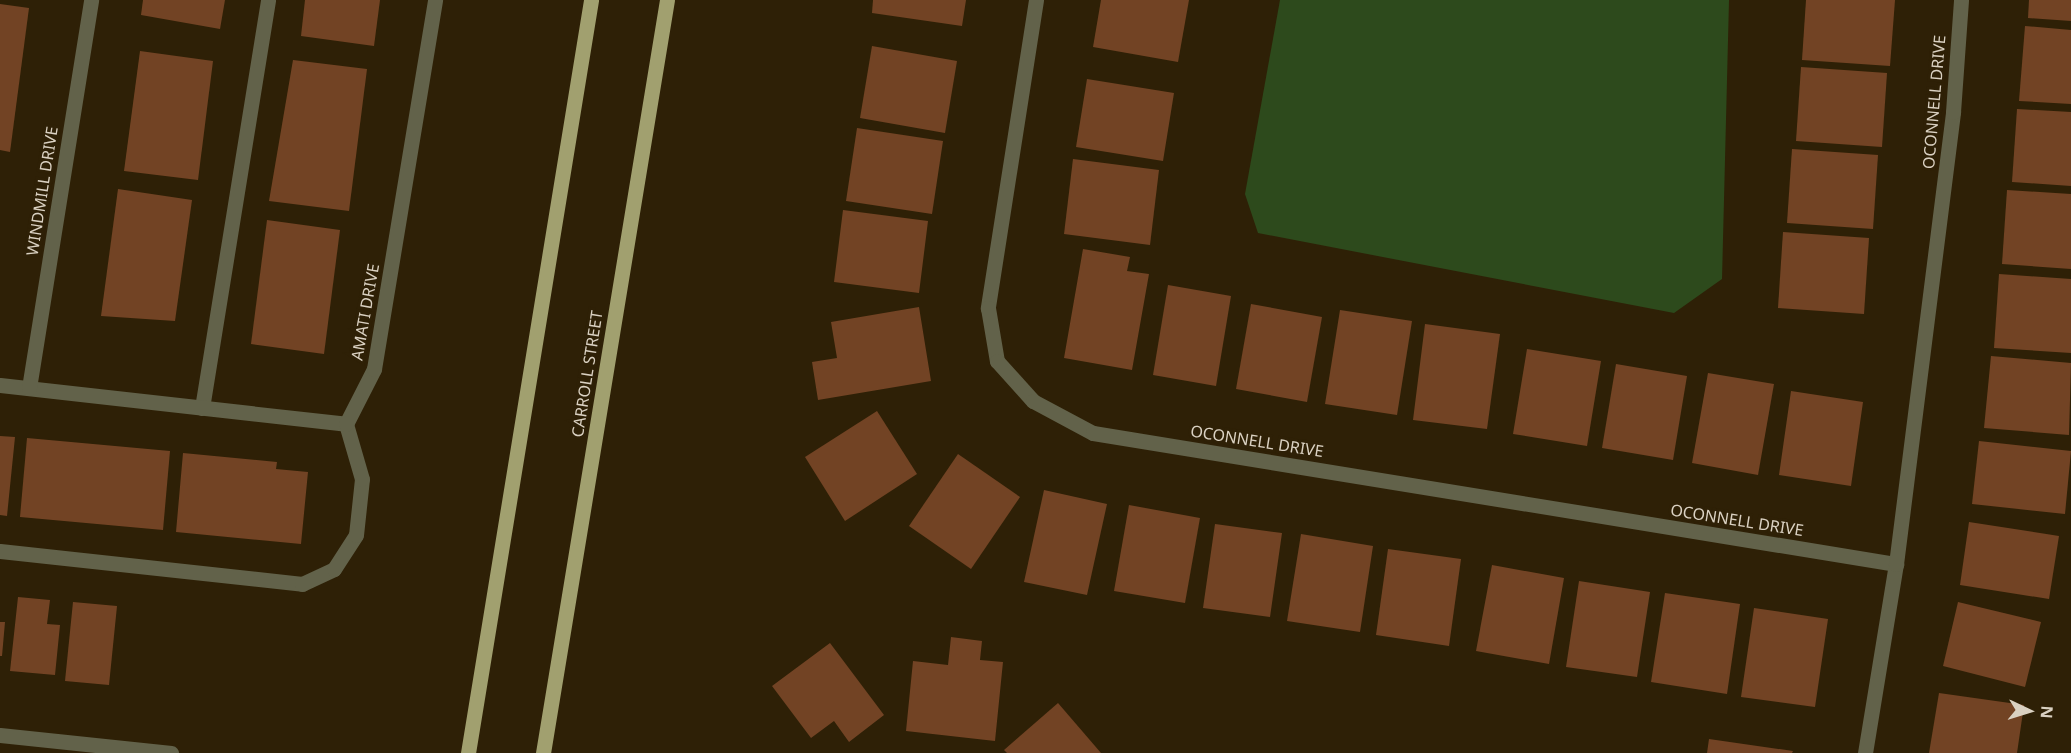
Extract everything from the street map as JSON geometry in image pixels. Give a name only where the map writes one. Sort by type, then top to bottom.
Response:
[{"type":"main road","points":[[468,753],[591,0]]},
{"type":"main road","name":"CARROLL STREET","points":[[543,753],[668,0]]},
{"type":"street","name":"WINDMILL DRIVE","points":[[29,388],[91,0]]},
{"type":"street","points":[[202,408],[268,0]]},
{"type":"street","name":"AMATI DRIVE","points":[[346,424],[374,369],[435,0]]},
{"type":"street","name":"OCONNELL DRIVE","points":[[1036,0],[988,308],[997,361],[1033,401],[1093,433],[1896,564]]},
{"type":"street","name":"OCONNELL DRIVE","points":[[1865,753],[1896,564],[1953,112],[1961,0]]},
{"type":"street","points":[[0,385],[346,424],[362,479],[356,535],[334,569],[302,584],[0,551]]},
{"type":"street","points":[[0,735],[171,753]]},
{"type":"shaded area","points":[[1280,0],[1729,0],[1722,279],[1674,313],[1258,233],[1245,194]]},
{"type":"building","points":[[143,0],[225,0],[220,29],[141,15]]},
{"type":"building","points":[[305,0],[380,0],[374,46],[301,36]]},
{"type":"building","points":[[873,0],[966,0],[962,26],[872,13]]},
{"type":"building","points":[[1101,0],[1189,0],[1178,62],[1093,47]]},
{"type":"building","points":[[1806,0],[1895,0],[1890,66],[1802,60]]},
{"type":"building","points":[[2029,0],[2071,0],[2071,21],[2028,18]]},
{"type":"building","points":[[0,4],[29,8],[10,152],[0,150]]},
{"type":"building","points":[[2025,26],[2071,30],[2071,104],[2019,101]]},
{"type":"building","points":[[872,46],[957,61],[945,133],[860,118]]},
{"type":"building","points":[[140,51],[213,61],[198,180],[124,171]]},
{"type":"building","points":[[293,60],[367,69],[349,211],[269,201]]},
{"type":"building","points":[[1801,67],[1887,73],[1882,147],[1796,141]]},
{"type":"building","points":[[1087,79],[1174,93],[1163,161],[1076,147]]},
{"type":"building","points":[[2017,109],[2071,112],[2071,186],[2012,182]]},
{"type":"building","points":[[857,128],[943,141],[932,214],[846,201]]},
{"type":"building","points":[[1792,149],[1878,155],[1873,229],[1787,223]]},
{"type":"building","points":[[1073,159],[1159,170],[1150,245],[1064,234]]},
{"type":"building","points":[[118,189],[192,200],[175,321],[101,316]]},
{"type":"building","points":[[2007,190],[2071,194],[2071,269],[2002,264]]},
{"type":"building","points":[[843,210],[928,221],[919,293],[834,282]]},
{"type":"building","points":[[267,220],[340,230],[324,354],[251,344]]},
{"type":"building","points":[[1783,232],[1869,238],[1864,314],[1778,308]]},
{"type":"building","points":[[1083,249],[1130,257],[1127,271],[1149,274],[1132,370],[1064,358]]},
{"type":"building","points":[[1999,274],[2071,279],[2071,353],[1994,348]]},
{"type":"building","points":[[1168,285],[1231,296],[1216,386],[1153,375]]},
{"type":"building","points":[[1251,304],[1322,317],[1307,402],[1236,389]]},
{"type":"building","points":[[919,307],[931,381],[818,400],[812,362],[837,358],[831,322]]},
{"type":"building","points":[[1340,310],[1412,321],[1397,415],[1325,404]]},
{"type":"building","points":[[1425,324],[1500,334],[1487,429],[1413,420]]},
{"type":"building","points":[[1527,349],[1601,361],[1587,446],[1513,434]]},
{"type":"building","points":[[1991,356],[2071,363],[2069,435],[1984,428]]},
{"type":"building","points":[[1616,364],[1687,376],[1673,460],[1602,448]]},
{"type":"building","points":[[1708,373],[1774,384],[1758,475],[1692,463]]},
{"type":"building","points":[[1791,391],[1863,402],[1851,486],[1779,475]]},
{"type":"building","points":[[877,411],[917,474],[845,521],[805,457]]},
{"type":"building","points":[[0,436],[15,437],[7,516],[0,515]]},
{"type":"building","points":[[27,438],[170,451],[163,530],[20,517]]},
{"type":"building","points":[[1979,441],[2071,451],[2065,514],[1972,504]]},
{"type":"building","points":[[183,453],[277,462],[276,469],[308,472],[301,544],[176,532]]},
{"type":"building","points":[[958,454],[1020,497],[971,569],[909,526]]},
{"type":"building","points":[[1044,490],[1107,504],[1087,595],[1024,582]]},
{"type":"building","points":[[1129,505],[1200,518],[1185,603],[1114,591]]},
{"type":"building","points":[[1969,522],[2059,536],[2049,599],[1960,585]]},
{"type":"building","points":[[1215,524],[1282,533],[1270,617],[1203,608]]},
{"type":"building","points":[[1301,534],[1373,546],[1360,632],[1287,621]]},
{"type":"building","points":[[1388,549],[1461,559],[1449,646],[1376,635]]},
{"type":"building","points":[[1492,565],[1564,578],[1549,664],[1476,651]]},
{"type":"building","points":[[1579,581],[1650,592],[1637,677],[1566,667]]},
{"type":"building","points":[[1665,593],[1740,604],[1727,694],[1651,682]]},
{"type":"building","points":[[18,597],[50,600],[47,624],[60,625],[55,675],[10,671]]},
{"type":"building","points":[[73,602],[117,606],[109,685],[65,681]]},
{"type":"building","points":[[1958,602],[2041,622],[2025,687],[1943,666]]},
{"type":"building","points":[[1754,608],[1828,619],[1815,707],[1741,697]]},
{"type":"building","points":[[0,622],[5,622],[2,656],[0,656]]},
{"type":"building","points":[[951,637],[982,641],[980,660],[1003,662],[995,741],[906,731],[913,661],[948,665]]},
{"type":"building","points":[[830,643],[884,715],[849,742],[834,721],[811,738],[772,686]]},
{"type":"building","points":[[1939,693],[2024,705],[2017,753],[1929,753]]},
{"type":"building","points":[[1058,703],[1101,753],[1007,753],[1004,750]]},
{"type":"building","points":[[1709,739],[1793,751],[1792,753],[1707,753]]}]
